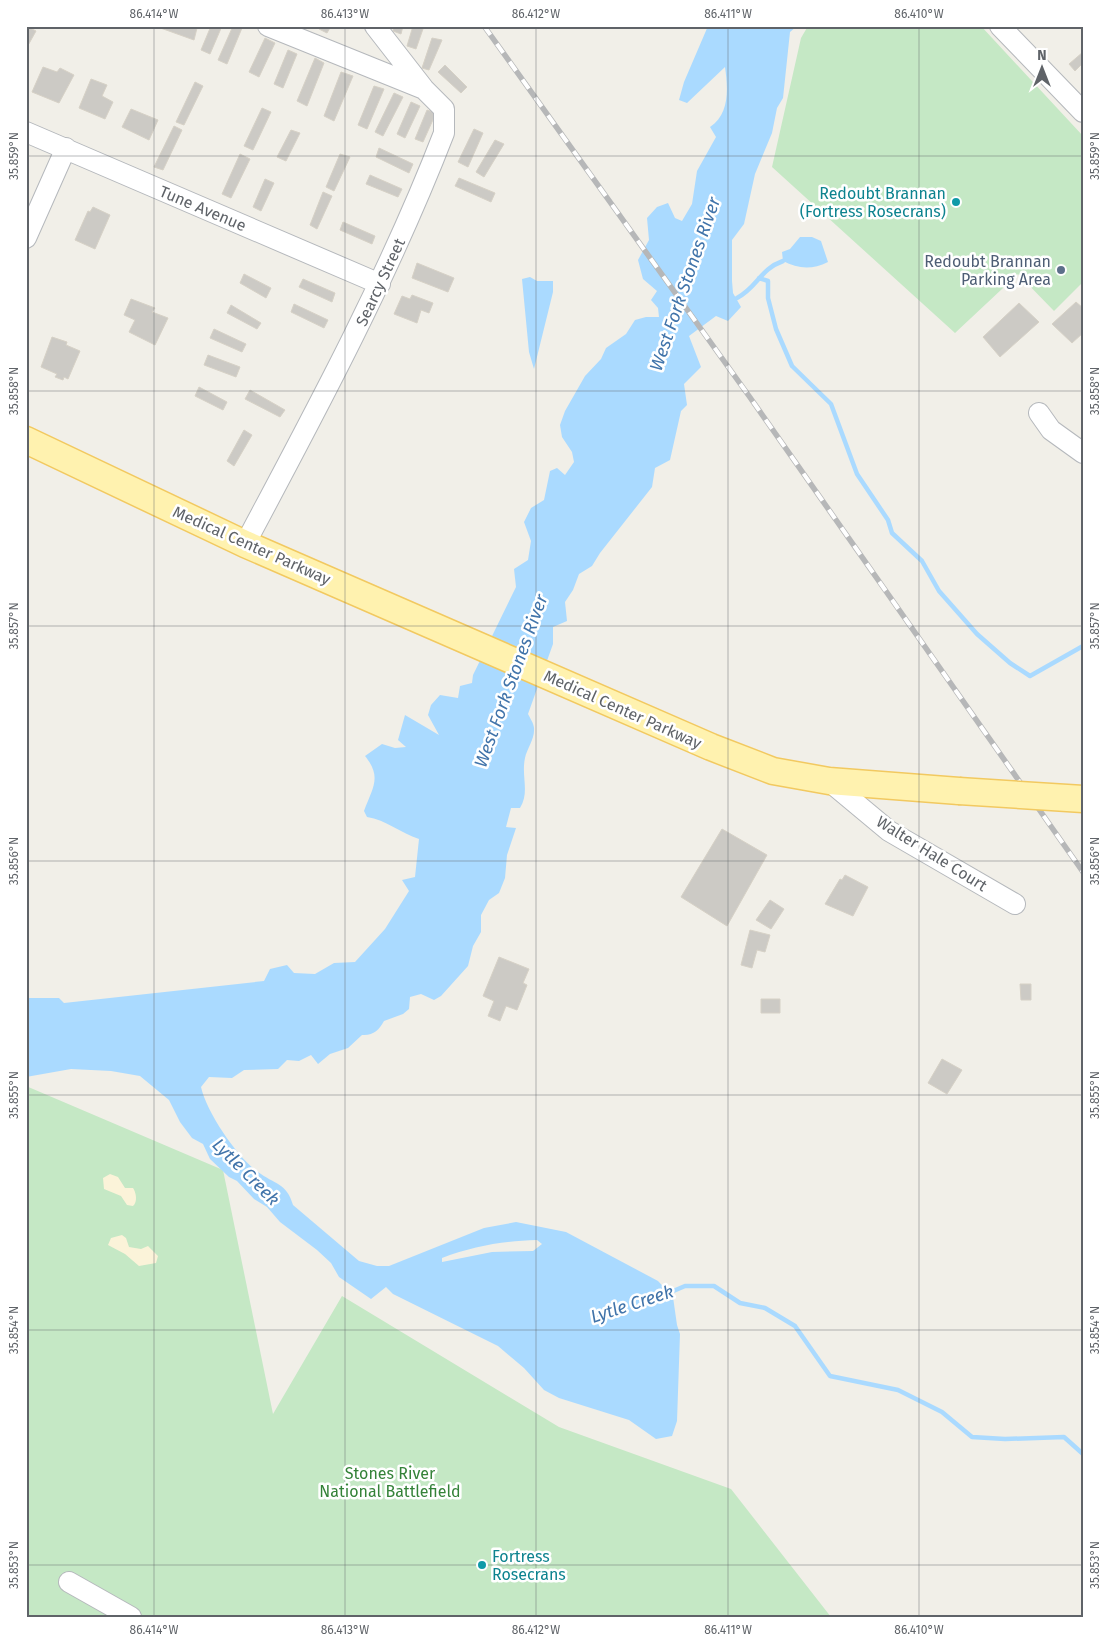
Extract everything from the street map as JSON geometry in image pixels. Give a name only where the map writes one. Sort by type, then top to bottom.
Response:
[{"type":"main road","name":"Medical Center Parkway","points":[[26,440],[245,544],[711,747],[773,771],[829,781],[1083,799]]},
{"type":"street","points":[[268,26],[424,89]]},
{"type":"street","name":"Searcy Street","points":[[245,544],[318,408],[380,284],[444,133],[444,109],[424,89],[375,26]]},
{"type":"street","points":[[1000,26],[1083,112]]},
{"type":"street","name":"Tune Avenue","points":[[26,132],[380,284]]},
{"type":"street","points":[[26,238],[66,148]]},
{"type":"street","points":[[1039,412],[1051,430],[1083,453]]},
{"type":"street","name":"Walter Hale Court","points":[[829,781],[889,831],[1015,904]]},
{"type":"street","points":[[69,1582],[131,1617]]},
{"type":"green space","points":[[808,26],[981,26],[1083,136],[1083,282],[1054,311],[1018,274],[955,333],[772,167],[801,38]]},
{"type":"green space","name":"Stones River National Battlefield","points":[[26,1086],[223,1170],[273,1414],[342,1296],[559,1427],[731,1489],[831,1617],[26,1617]]},
{"type":"sand","points":[[110,1174],[118,1177],[125,1188],[133,1188],[136,1202],[133,1206],[127,1205],[121,1196],[104,1189],[103,1178]]},
{"type":"sand","points":[[122,1235],[126,1238],[129,1247],[141,1249],[148,1246],[158,1256],[156,1263],[139,1266],[125,1254],[108,1245],[111,1238]]},
{"type":"water","name":"West Fork Stones River","points":[[708,26],[797,26],[790,32],[783,98],[777,108],[772,133],[755,174],[744,224],[732,240],[733,293],[741,307],[728,321],[716,316],[689,336],[701,367],[684,384],[687,405],[681,411],[670,460],[655,468],[652,487],[592,566],[579,574],[573,590],[565,602],[567,621],[553,627],[553,644],[528,714],[534,732],[525,758],[523,802],[520,808],[511,808],[506,827],[516,828],[507,855],[505,878],[499,893],[489,900],[481,915],[481,932],[473,946],[468,966],[441,996],[434,1000],[421,994],[410,997],[409,1009],[403,1014],[384,1021],[375,1032],[362,1035],[348,1048],[330,1054],[318,1064],[311,1055],[299,1061],[287,1060],[278,1069],[244,1070],[232,1078],[209,1077],[201,1087],[209,1109],[224,1134],[241,1156],[258,1172],[284,1188],[293,1205],[359,1261],[377,1266],[389,1266],[484,1228],[516,1222],[566,1232],[658,1281],[673,1297],[680,1334],[677,1421],[672,1436],[656,1439],[629,1420],[559,1398],[544,1390],[524,1368],[498,1346],[393,1294],[386,1287],[371,1299],[339,1277],[331,1263],[317,1250],[280,1222],[267,1207],[254,1199],[237,1181],[229,1177],[210,1159],[203,1144],[192,1138],[180,1122],[169,1100],[140,1076],[111,1071],[71,1069],[26,1077],[26,998],[59,998],[64,1003],[264,981],[270,969],[287,965],[294,973],[315,974],[334,963],[355,962],[385,929],[409,891],[402,880],[415,877],[419,839],[381,821],[367,817],[364,811],[373,789],[375,776],[365,756],[382,744],[395,748],[406,747],[398,740],[405,715],[439,735],[428,715],[431,705],[440,695],[458,698],[460,686],[472,683],[473,675],[516,587],[514,569],[528,560],[531,541],[524,522],[531,508],[544,500],[550,471],[557,468],[565,475],[574,462],[572,452],[562,437],[560,425],[565,411],[585,376],[601,359],[606,348],[626,334],[635,320],[646,317],[659,317],[658,308],[651,300],[657,291],[643,279],[638,260],[649,240],[647,218],[657,207],[668,203],[675,218],[682,221],[692,204],[697,171],[716,137],[710,127],[717,122],[721,115],[727,92],[725,67],[687,103],[679,100],[684,82]],"holes":[[[537,1240],[542,1244],[533,1251],[492,1252],[442,1262],[442,1258],[489,1245]]]},
{"type":"water","points":[[800,237],[812,237],[821,241],[828,262],[805,267],[794,266],[783,261],[782,252],[790,249]]},
{"type":"water","points":[[530,277],[537,281],[553,281],[553,292],[534,369],[529,352],[522,279]]},
{"type":"building","points":[[26,26],[36,31],[26,49]]},
{"type":"building","points":[[155,26],[192,26],[197,28],[194,40]]},
{"type":"building","points":[[211,26],[222,26],[210,54],[201,50]]},
{"type":"building","points":[[233,26],[242,28],[227,64],[218,60]]},
{"type":"building","points":[[321,26],[331,26],[327,33],[319,29]]},
{"type":"building","points":[[394,26],[403,26],[401,34],[393,31]]},
{"type":"building","points":[[413,26],[424,26],[416,49],[407,46]]},
{"type":"building","points":[[265,38],[275,43],[259,77],[249,72]]},
{"type":"building","points":[[432,38],[442,40],[429,70],[422,68]]},
{"type":"building","points":[[288,50],[297,54],[283,88],[274,84]]},
{"type":"building","points":[[1083,52],[1083,63],[1075,71],[1069,64]]},
{"type":"building","points":[[315,58],[324,63],[307,106],[297,101]]},
{"type":"building","points":[[445,65],[467,87],[461,93],[438,72]]},
{"type":"building","points":[[43,67],[57,72],[60,68],[74,75],[59,103],[32,92]]},
{"type":"building","points":[[341,72],[353,76],[334,121],[324,116]]},
{"type":"building","points":[[91,79],[107,85],[102,96],[113,102],[105,119],[79,108]]},
{"type":"building","points":[[195,82],[203,86],[184,125],[176,122]]},
{"type":"building","points":[[374,86],[384,89],[367,129],[358,125]]},
{"type":"building","points":[[394,93],[403,97],[383,136],[375,132]]},
{"type":"building","points":[[411,102],[420,106],[405,138],[397,134]]},
{"type":"building","points":[[262,108],[271,112],[253,150],[244,146]]},
{"type":"building","points":[[131,109],[158,120],[149,140],[122,127]]},
{"type":"building","points":[[427,110],[436,113],[423,142],[415,139]]},
{"type":"building","points":[[174,126],[182,130],[163,170],[154,167]]},
{"type":"building","points":[[474,129],[483,133],[468,167],[458,162]]},
{"type":"building","points":[[291,130],[300,133],[286,161],[277,157]]},
{"type":"building","points":[[495,140],[504,144],[484,177],[476,172]]},
{"type":"building","points":[[379,148],[413,164],[409,173],[376,157]]},
{"type":"building","points":[[240,154],[250,159],[231,198],[222,194]]},
{"type":"building","points":[[340,154],[350,157],[334,191],[326,187]]},
{"type":"building","points":[[370,175],[402,189],[398,197],[366,184]]},
{"type":"building","points":[[459,178],[495,193],[491,202],[455,186]]},
{"type":"building","points":[[265,179],[274,183],[261,211],[253,207]]},
{"type":"building","points":[[323,192],[332,196],[317,229],[310,225]]},
{"type":"building","points":[[93,207],[110,215],[95,249],[75,240],[88,211],[90,212]]},
{"type":"building","points":[[343,222],[375,236],[372,244],[340,230]]},
{"type":"building","points":[[417,263],[454,278],[448,292],[412,278]]},
{"type":"building","points":[[244,274],[271,288],[266,298],[240,283]]},
{"type":"building","points":[[303,279],[335,293],[332,302],[299,287]]},
{"type":"building","points":[[412,295],[433,303],[429,313],[421,310],[417,323],[394,314],[402,296],[410,299]]},
{"type":"building","points":[[131,299],[155,308],[152,312],[168,318],[155,345],[129,332],[135,320],[124,315]]},
{"type":"building","points":[[1076,302],[1083,308],[1083,333],[1072,343],[1052,324]]},
{"type":"building","points":[[1019,303],[1039,322],[1000,357],[983,337]]},
{"type":"building","points":[[294,304],[328,320],[324,328],[291,312]]},
{"type":"building","points":[[231,305],[261,323],[257,329],[227,313]]},
{"type":"building","points":[[214,329],[246,344],[242,352],[210,338]]},
{"type":"building","points":[[52,337],[67,342],[66,345],[80,351],[68,379],[64,377],[63,380],[55,377],[57,374],[41,367]]},
{"type":"building","points":[[208,355],[240,367],[236,377],[204,365]]},
{"type":"building","points":[[199,387],[227,402],[223,410],[195,396]]},
{"type":"building","points":[[250,390],[285,410],[280,417],[245,399]]},
{"type":"building","points":[[244,430],[252,435],[234,466],[227,461]]},
{"type":"building","points":[[722,829],[767,855],[727,926],[681,897]]},
{"type":"building","points":[[845,875],[868,887],[853,916],[825,904],[840,879],[842,880]]},
{"type":"building","points":[[770,900],[784,909],[771,929],[756,920]]},
{"type":"building","points":[[750,930],[770,935],[765,952],[757,950],[752,968],[741,965]]},
{"type":"building","points":[[499,957],[529,969],[523,983],[527,985],[517,1010],[506,1006],[500,1021],[488,1016],[494,1001],[483,996]]},
{"type":"building","points":[[1020,984],[1031,984],[1031,1000],[1021,1000]]},
{"type":"building","points":[[761,999],[780,999],[780,1013],[761,1013]]},
{"type":"building","points":[[942,1059],[962,1070],[947,1094],[928,1083]]},
{"type":"waterway","points":[[737,298],[744,294],[775,264],[783,261]]},
{"type":"waterway","points":[[759,278],[768,281],[768,298],[776,329],[792,366],[831,404],[857,474],[888,520],[892,533],[922,561],[939,591],[977,634],[1010,663],[1030,676],[1083,646]]},
{"type":"waterway","name":"Lytle Creek","points":[[664,1295],[685,1286],[714,1286],[740,1303],[765,1308],[795,1326],[830,1376],[898,1390],[942,1412],[972,1437],[1005,1439],[1064,1437],[1083,1454]]},
{"type":"railway","points":[[484,26],[749,396],[1083,872]]},
{"type":"place","name":"Redoubt Brannan (Fortress Rosecrans)","points":[[956,202]]},
{"type":"place","name":"Redoubt Brannan Parking Area","points":[[1061,270]]},
{"type":"place","name":"Fortress Rosecrans","points":[[482,1565]]}]
